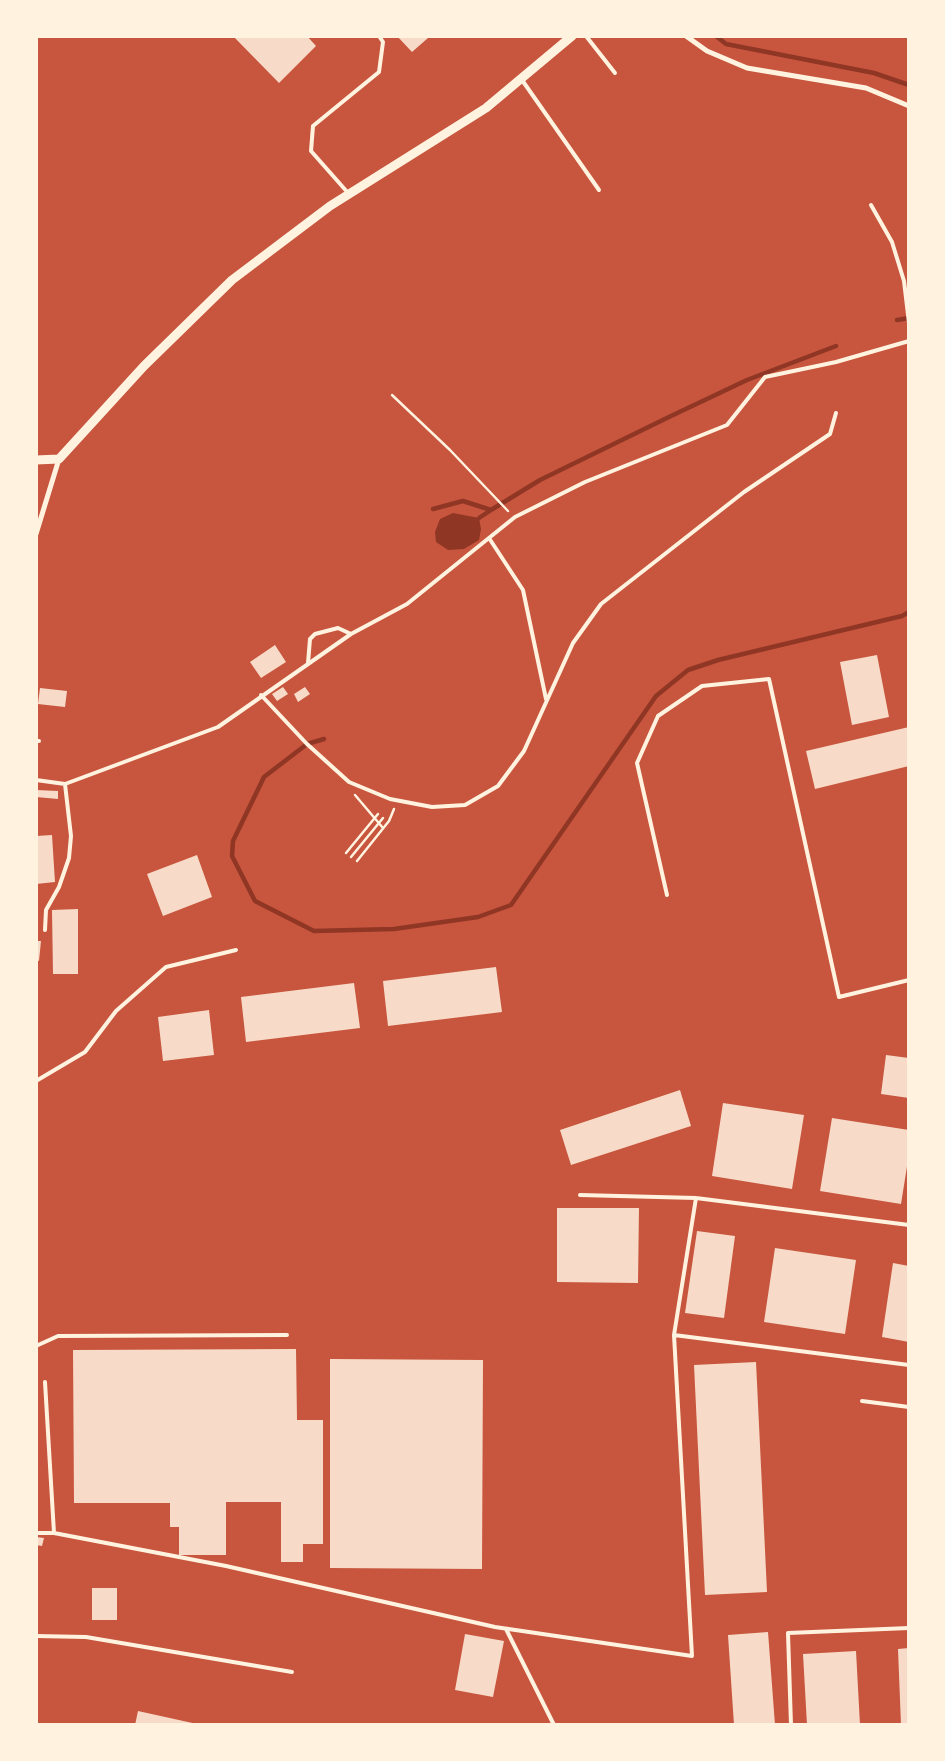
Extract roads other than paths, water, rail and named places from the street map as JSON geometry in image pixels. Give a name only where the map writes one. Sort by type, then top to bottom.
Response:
[{"type":"street","points":[[36,534],[59,459],[144,366],[232,280],[348,194],[486,108],[572,36]]},
{"type":"street","points":[[686,36],[707,51],[747,68],[866,88],[909,106]]},
{"type":"street","points":[[36,460],[59,459]]},
{"type":"lane","points":[[348,194],[311,151],[313,126],[379,72],[383,42],[379,36]]},
{"type":"lane","points":[[586,36],[615,73]]},
{"type":"lane","points":[[521,79],[599,190]]},
{"type":"lane","points":[[872,205],[892,242],[904,281],[909,323]]},
{"type":"lane","points":[[36,780],[65,784],[218,727],[261,695],[352,634],[407,604],[515,517],[585,482],[727,425],[765,377],[836,362],[909,341]]},
{"type":"lane","points":[[261,695],[307,744],[349,782],[398,800],[432,807],[465,805],[498,786],[524,751],[573,643],[600,604],[744,492],[830,434],[836,413]]},
{"type":"lane","points":[[489,538],[523,590],[546,700]]},
{"type":"lane","points":[[308,664],[310,639],[315,634],[338,628],[352,634]]},
{"type":"lane","points":[[667,895],[637,763],[658,716],[702,686],[769,679],[839,997],[909,980]]},
{"type":"lane","points":[[45,930],[46,910],[59,887],[69,858],[70,836],[65,784]]},
{"type":"lane","points":[[36,1081],[85,1052],[116,1011],[166,967],[236,950]]},
{"type":"lane","points":[[580,1194],[696,1198],[909,1225]]},
{"type":"lane","points":[[36,1533],[54,1533],[226,1566],[506,1629],[692,1656],[674,1335],[696,1198]]},
{"type":"lane","points":[[36,1346],[58,1336],[287,1335]]},
{"type":"lane","points":[[674,1335],[909,1365]]},
{"type":"lane","points":[[45,1382],[54,1533]]},
{"type":"lane","points":[[862,1401],[909,1408]]},
{"type":"lane","points":[[791,1725],[788,1633],[909,1628]]},
{"type":"lane","points":[[506,1629],[554,1725]]},
{"type":"lane","points":[[36,1636],[86,1637],[292,1672]]},
{"type":"waterway","points":[[716,36],[726,44],[874,73],[909,85]]},
{"type":"waterway","points":[[897,320],[909,318]]},
{"type":"waterway","points":[[433,509],[463,501],[491,510],[540,480],[671,416],[747,380],[836,346]]},
{"type":"waterway","points":[[479,518],[491,510]]},
{"type":"waterway","points":[[324,739],[307,744],[264,777],[233,841],[232,856],[255,901],[314,931],[394,929],[478,917],[511,905],[656,696],[688,670],[718,660],[902,616],[909,612]]}]
